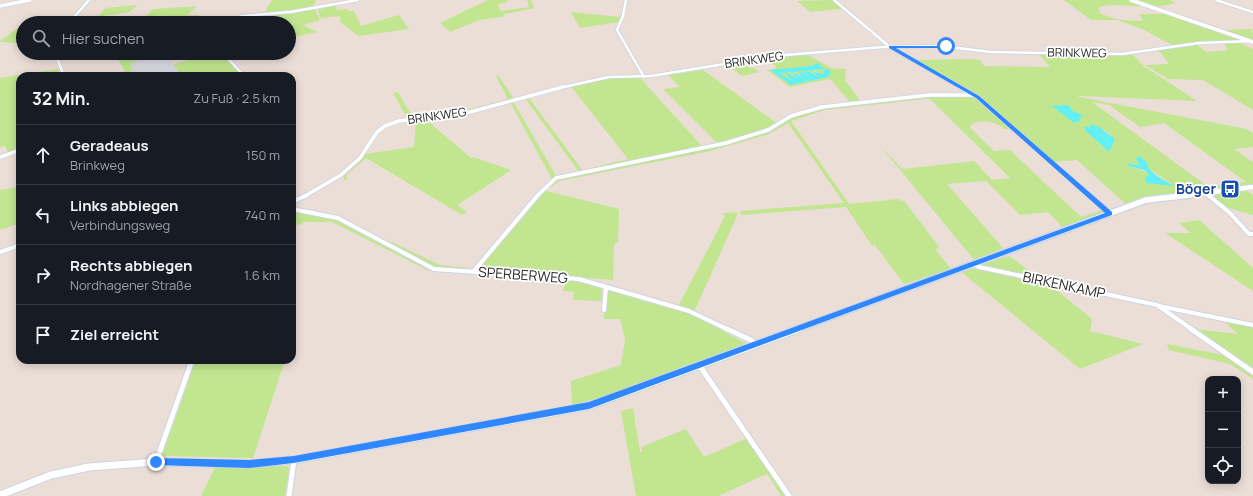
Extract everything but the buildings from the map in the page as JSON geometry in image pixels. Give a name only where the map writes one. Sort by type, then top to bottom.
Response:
[{"type":"street","points":[[0,6],[30,0]]},
{"type":"street","points":[[75,16],[89,0]]},
{"type":"street","points":[[248,16],[290,12],[358,0]]},
{"type":"street","points":[[626,0],[623,16],[617,30],[644,77]]},
{"type":"street","points":[[834,0],[890,47],[974,95],[1110,214]]},
{"type":"street","points":[[1131,0],[1164,13],[1253,41]]},
{"type":"street","points":[[1216,0],[1253,12]]},
{"type":"street","name":"BRINKWEG","points":[[296,200],[326,185],[341,175],[360,158],[377,132],[392,123],[470,112],[581,82],[609,77],[644,77],[683,72],[773,56],[890,47],[941,46],[991,52],[1122,54],[1199,43],[1253,41]]},
{"type":"street","points":[[58,60],[62,72]]},
{"type":"street","points":[[229,60],[240,72]]},
{"type":"street","points":[[473,272],[543,189],[556,178],[726,143],[768,130],[791,116],[822,107],[929,95],[974,95]]},
{"type":"street","points":[[0,157],[16,151]]},
{"type":"street","points":[[0,495],[37,480],[70,470],[89,467],[156,462],[249,464],[294,460],[589,406],[1146,200],[1253,187]]},
{"type":"street","points":[[1206,193],[1230,213],[1249,234],[1253,234]]},
{"type":"street","name":"SPERBERWEG","points":[[296,210],[338,218],[434,269],[570,278],[689,311],[751,340],[755,344]]},
{"type":"street","points":[[0,252],[16,246]]},
{"type":"street","name":"BIRKENKAMP","points":[[972,264],[980,267],[1253,325]]},
{"type":"street","points":[[604,310],[606,287]]},
{"type":"street","name":"BIRKENKAMP","points":[[1157,305],[1253,372]]},
{"type":"street","points":[[156,462],[191,364]]},
{"type":"street","points":[[699,365],[789,496]]},
{"type":"street","points":[[288,496],[294,460]]},
{"type":"shaded area","points":[[140,60],[170,60],[179,72],[131,72],[130,63]]},
{"type":"green space","points":[[272,0],[316,0],[312,8],[264,13]]},
{"type":"green space","points":[[488,0],[507,0],[508,2],[498,4],[501,11],[529,7],[527,0],[531,0],[534,8],[505,14],[502,17],[479,20],[450,32],[440,23]]},
{"type":"green space","points":[[832,0],[842,9],[810,12],[797,1]]},
{"type":"green space","points":[[1064,0],[1128,0],[1142,6],[1109,5],[1098,8],[1101,14],[1120,20],[1143,21],[1139,14],[1165,14],[1244,41],[1174,46],[1142,29],[1117,20],[1091,20]]},
{"type":"green space","points":[[1133,0],[1170,0],[1176,3],[1156,7],[1223,30]]},
{"type":"green space","points":[[138,5],[129,12],[99,16],[105,8]]},
{"type":"green space","points":[[335,5],[337,10],[348,9],[348,11],[354,11],[361,26],[399,15],[409,29],[358,36],[340,22],[340,16],[320,18],[318,10]]},
{"type":"green space","points":[[197,6],[187,15],[199,15],[146,16],[153,9]]},
{"type":"green space","points":[[315,9],[320,20],[303,25],[317,32],[296,36],[296,16],[272,15]]},
{"type":"green space","points":[[571,12],[621,17],[619,22],[580,28]]},
{"type":"green space","points":[[16,29],[16,43],[0,41]]},
{"type":"green space","points":[[1253,29],[1251,32],[1253,33],[1253,40],[1223,30]]},
{"type":"green space","points":[[1224,43],[1240,43],[1253,49],[1253,110],[1203,80],[1168,79],[1145,65],[1169,64],[1156,49],[1196,44],[1206,52],[1228,50]]},
{"type":"green space","points":[[1039,54],[1133,55],[1142,65],[1197,101],[1078,96],[1247,129],[1253,133],[1253,147],[1234,149],[1253,162],[1253,186],[1128,206],[1077,160],[1052,162],[972,91],[916,60],[972,59],[980,60],[984,66],[1050,67]],"holes":[[[1092,102],[1109,105],[1140,127],[1164,123],[1246,182],[1207,186]],[[1084,127],[1099,127],[1111,135],[1109,152],[1085,130]],[[1146,161],[1148,168],[1173,185],[1129,166],[1127,163],[1137,165]]]},
{"type":"green space","points":[[808,55],[831,68],[846,69],[845,80],[861,102],[851,103],[830,79],[790,87],[767,70],[777,68],[766,58]],"holes":[[[812,66],[824,69],[779,72],[791,82],[795,82],[785,75],[789,74],[799,79],[792,74],[794,73],[806,79],[799,73],[802,72],[813,78],[805,72],[808,72],[819,77],[813,72],[815,71],[828,77],[791,85],[771,71]]]},
{"type":"green space","points":[[118,60],[141,60],[130,63],[133,70],[130,72],[122,72],[125,71]]},
{"type":"green space","points":[[190,60],[227,60],[238,72],[179,72],[173,64]]},
{"type":"green space","points":[[742,62],[759,72],[742,76],[726,65]]},
{"type":"green space","points":[[58,69],[59,72],[39,72]]},
{"type":"green space","points":[[703,70],[778,124],[763,131],[717,143],[663,89],[680,87],[668,75]]},
{"type":"green space","points":[[498,75],[514,99],[466,113],[397,121],[407,118],[393,93],[398,92],[413,118],[469,109],[508,99],[496,76]]},
{"type":"green space","points":[[16,76],[16,150],[8,153],[5,146],[0,147],[0,78]]},
{"type":"green space","points":[[639,77],[702,146],[591,170],[590,168],[628,159],[570,85],[610,78]]},
{"type":"green space","points":[[928,96],[973,96],[1011,129],[1005,129],[990,122],[976,122],[972,124],[970,128],[994,151],[1010,150],[1081,217],[1103,210],[1107,213],[1064,229],[1048,212],[1020,215],[986,181],[947,184],[1003,248],[975,261],[878,143],[902,169],[974,161],[992,180],[1010,178],[930,99],[825,110],[791,121],[849,204],[898,199],[905,202],[940,248],[935,249],[951,269],[904,284],[875,245],[872,246],[846,207],[742,215],[740,211],[844,203],[788,123],[767,135],[706,152],[559,181],[549,188],[546,187],[552,181],[560,178],[726,143],[773,129],[791,117],[823,108]]},
{"type":"green space","points":[[525,98],[529,98],[583,171],[579,172]]},
{"type":"green space","points":[[513,101],[556,176],[552,179],[510,102]]},
{"type":"green space","points":[[425,119],[471,158],[473,157],[511,170],[457,205],[467,212],[462,215],[366,158],[346,175],[348,179],[345,180],[342,175],[364,154],[414,147],[416,120]]},
{"type":"green space","points":[[16,188],[16,224],[0,230],[0,190]]},
{"type":"green space","points":[[544,189],[547,190],[546,191],[619,209],[618,242],[614,244],[613,280],[477,269]]},
{"type":"green space","points":[[1245,190],[1253,195],[1253,215],[1225,207],[1209,194]]},
{"type":"green space","points":[[296,211],[337,219],[432,269],[429,271],[332,222],[304,222],[299,225],[296,224]]},
{"type":"green space","points":[[737,212],[737,216],[694,312],[678,307],[725,216],[723,213]]},
{"type":"green space","points":[[1199,220],[1253,268],[1253,291],[1165,233],[1191,233],[1179,223]]},
{"type":"green space","points":[[392,242],[440,265],[470,268],[469,271],[436,268],[387,243]]},
{"type":"green space","points":[[1009,256],[1038,277],[1064,283],[1065,285],[985,268],[981,264]]},
{"type":"green space","points":[[969,268],[1049,284],[1092,319],[1090,331],[1143,344],[1080,369],[960,271],[970,269]]},
{"type":"green space","points":[[566,279],[602,288],[602,301],[573,300],[574,292],[563,291]]},
{"type":"green space","points":[[607,289],[687,312],[749,345],[607,396],[572,405],[571,381],[621,365],[625,339],[620,319],[604,319]]},
{"type":"green space","points":[[1223,320],[1253,326],[1253,370],[1195,329],[1238,334]]},
{"type":"green space","points":[[1167,344],[1228,356],[1253,374],[1253,379],[1230,364],[1169,350]]},
{"type":"green space","points":[[195,364],[284,364],[253,458],[162,456]]},
{"type":"green space","points":[[633,408],[640,452],[642,452],[641,447],[686,429],[704,457],[747,438],[787,496],[781,496],[767,474],[718,496],[636,496],[621,411]]},
{"type":"green space","points":[[287,466],[289,469],[285,496],[201,496],[215,467]]},
{"type":"water","points":[[817,63],[825,69],[779,73],[794,82],[785,74],[789,74],[799,79],[791,73],[794,73],[805,79],[798,73],[802,72],[811,78],[804,72],[808,71],[819,77],[812,71],[823,74],[824,70],[828,69],[831,72],[828,77],[791,85],[770,70],[812,66]]},
{"type":"water","points":[[1068,105],[1073,111],[1084,116],[1079,117],[1080,121],[1074,123],[1052,106]]},
{"type":"water","points":[[1090,124],[1099,127],[1115,139],[1109,152],[1085,130],[1084,127],[1091,127]]},
{"type":"water","points":[[1140,157],[1146,161],[1153,173],[1174,186],[1146,183],[1145,179],[1149,174],[1144,170],[1129,166],[1127,163],[1137,165],[1139,163],[1135,158]]},
{"type":"place","name":"Böger","points":[[1230,189]]},
{"type":"route","points":[[156,462],[249,464],[294,460],[589,406],[1110,214],[977,97],[912,58],[890,47],[946,46]]}]
